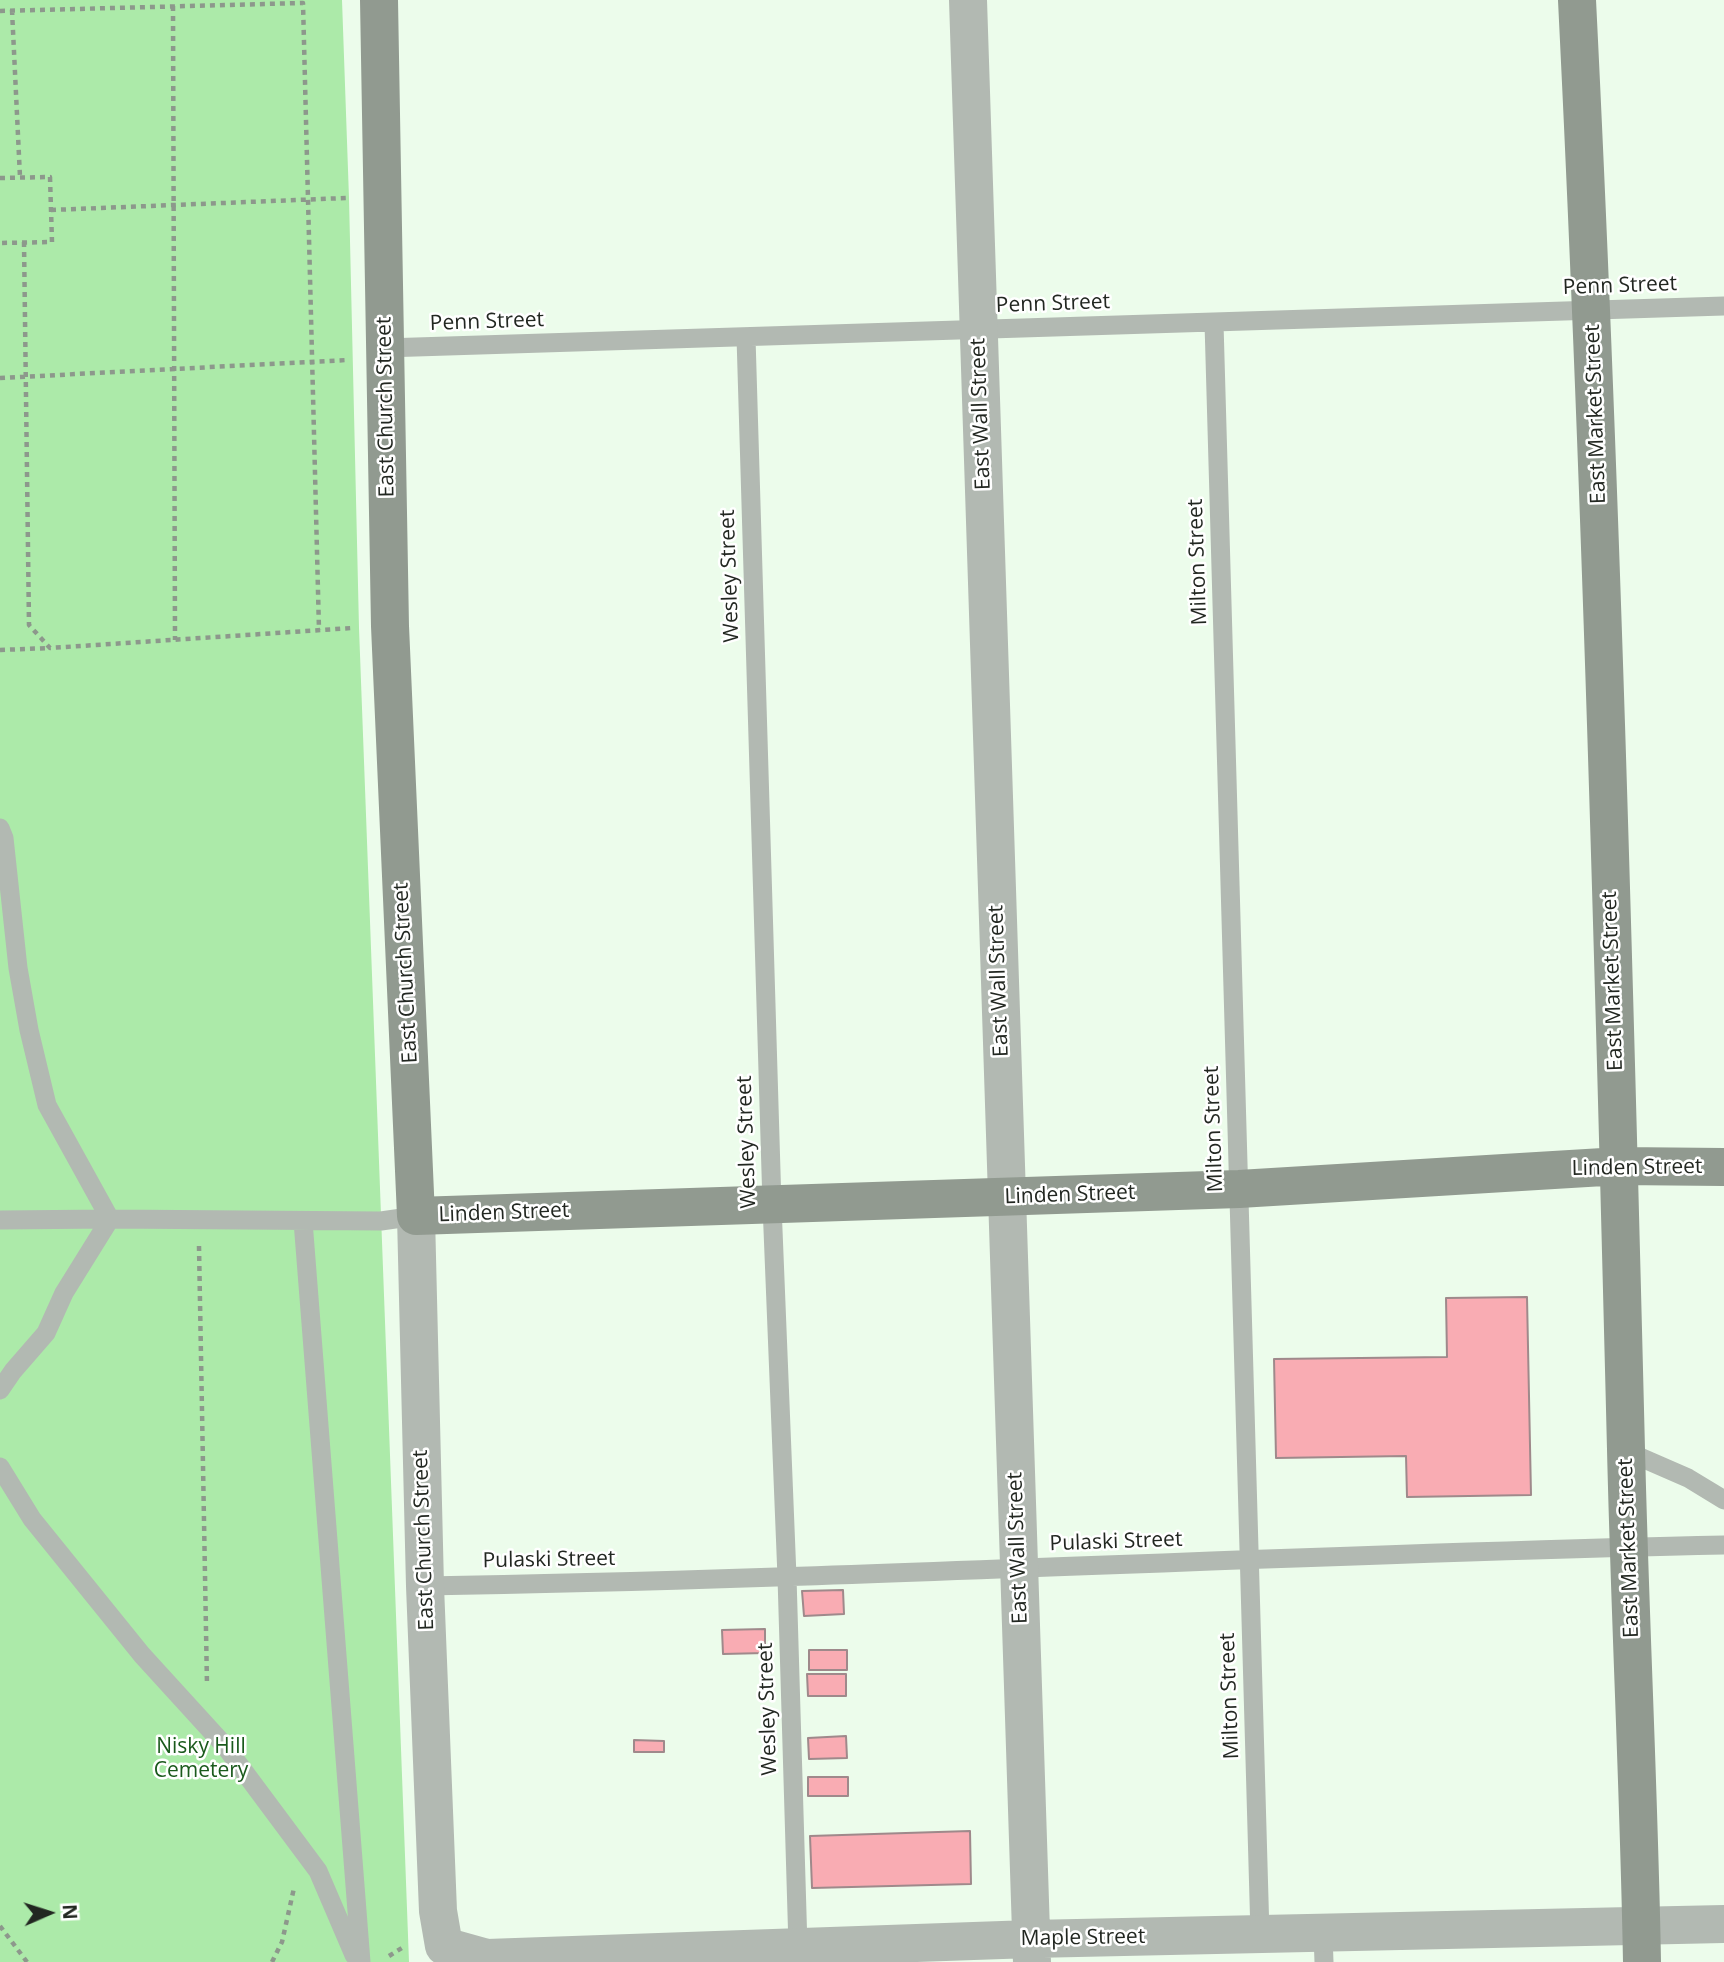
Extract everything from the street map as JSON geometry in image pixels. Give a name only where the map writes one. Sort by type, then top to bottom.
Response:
[{"type":"street","name":"East Church Street","points":[[379,0],[390,626],[416,1216],[425,1586],[438,1911],[444,1946]]},
{"type":"street","name":"East Wall Street","points":[[968,0],[1032,1950]]},
{"type":"street","name":"East Market Street","points":[[1577,0],[1592,310],[1620,1166],[1628,1547],[1641,1944]]},
{"type":"street","name":"Linden Street","points":[[416,1216],[1239,1189],[1620,1166],[1724,1167]]},
{"type":"street","name":"Maple Street","points":[[444,1946],[487,1958],[798,1947],[1032,1950],[1260,1934],[1324,1948],[1641,1944],[1724,1924]]},
{"type":"lane","name":"Penn Street","points":[[384,348],[1724,306]]},
{"type":"lane","name":"Milton Street","points":[[1214,323],[1260,1934]]},
{"type":"lane","name":"Wesley Street","points":[[746,337],[798,1947]]},
{"type":"lane","points":[[0,828],[4,838],[27,1017],[47,1105],[110,1219]]},
{"type":"lane","points":[[0,1220],[381,1221],[416,1216]]},
{"type":"lane","points":[[0,1390],[46,1333],[64,1293],[110,1219]]},
{"type":"lane","points":[[303,1221],[359,1962]]},
{"type":"lane","points":[[1626,1451],[1688,1478],[1724,1500]]},
{"type":"lane","points":[[0,1467],[41,1530],[142,1656],[225,1746],[318,1871],[359,1962]]},
{"type":"lane","name":"Pulaski Street","points":[[425,1586],[787,1577],[1018,1567],[1724,1545]]},
{"type":"path","points":[[0,11],[303,3],[320,630]]},
{"type":"path","points":[[173,6],[175,640]]},
{"type":"path","points":[[12,10],[20,178]]},
{"type":"path","points":[[0,178],[51,177],[52,242],[0,243]]},
{"type":"path","points":[[51,210],[382,196]]},
{"type":"path","points":[[24,242],[29,625],[50,648]]},
{"type":"path","points":[[0,378],[353,360],[384,348]]},
{"type":"path","points":[[0,650],[390,626]]},
{"type":"path","points":[[199,1220],[208,1727]]},
{"type":"path","points":[[272,1962],[282,1942],[296,1881],[299,1845]]},
{"type":"path","points":[[0,1926],[27,1962]]},
{"type":"green space","name":"Nisky Hill Cemetery","points":[[0,0],[342,0],[359,628],[409,1962],[0,1962]]},
{"type":"building","points":[[1527,1297],[1531,1495],[1407,1497],[1406,1456],[1276,1458],[1274,1359],[1447,1357],[1446,1298]]},
{"type":"building","points":[[843,1590],[844,1614],[804,1616],[802,1591]]},
{"type":"building","points":[[765,1629],[765,1653],[723,1654],[722,1630]]},
{"type":"building","points":[[809,1650],[847,1650],[847,1670],[809,1670]]},
{"type":"building","points":[[807,1674],[846,1674],[846,1696],[808,1696]]},
{"type":"building","points":[[846,1736],[847,1758],[809,1759],[808,1738]]},
{"type":"building","points":[[634,1740],[664,1741],[664,1752],[634,1752]]},
{"type":"building","points":[[808,1777],[848,1777],[848,1796],[808,1796]]},
{"type":"building","points":[[970,1831],[971,1884],[812,1888],[810,1836]]}]
